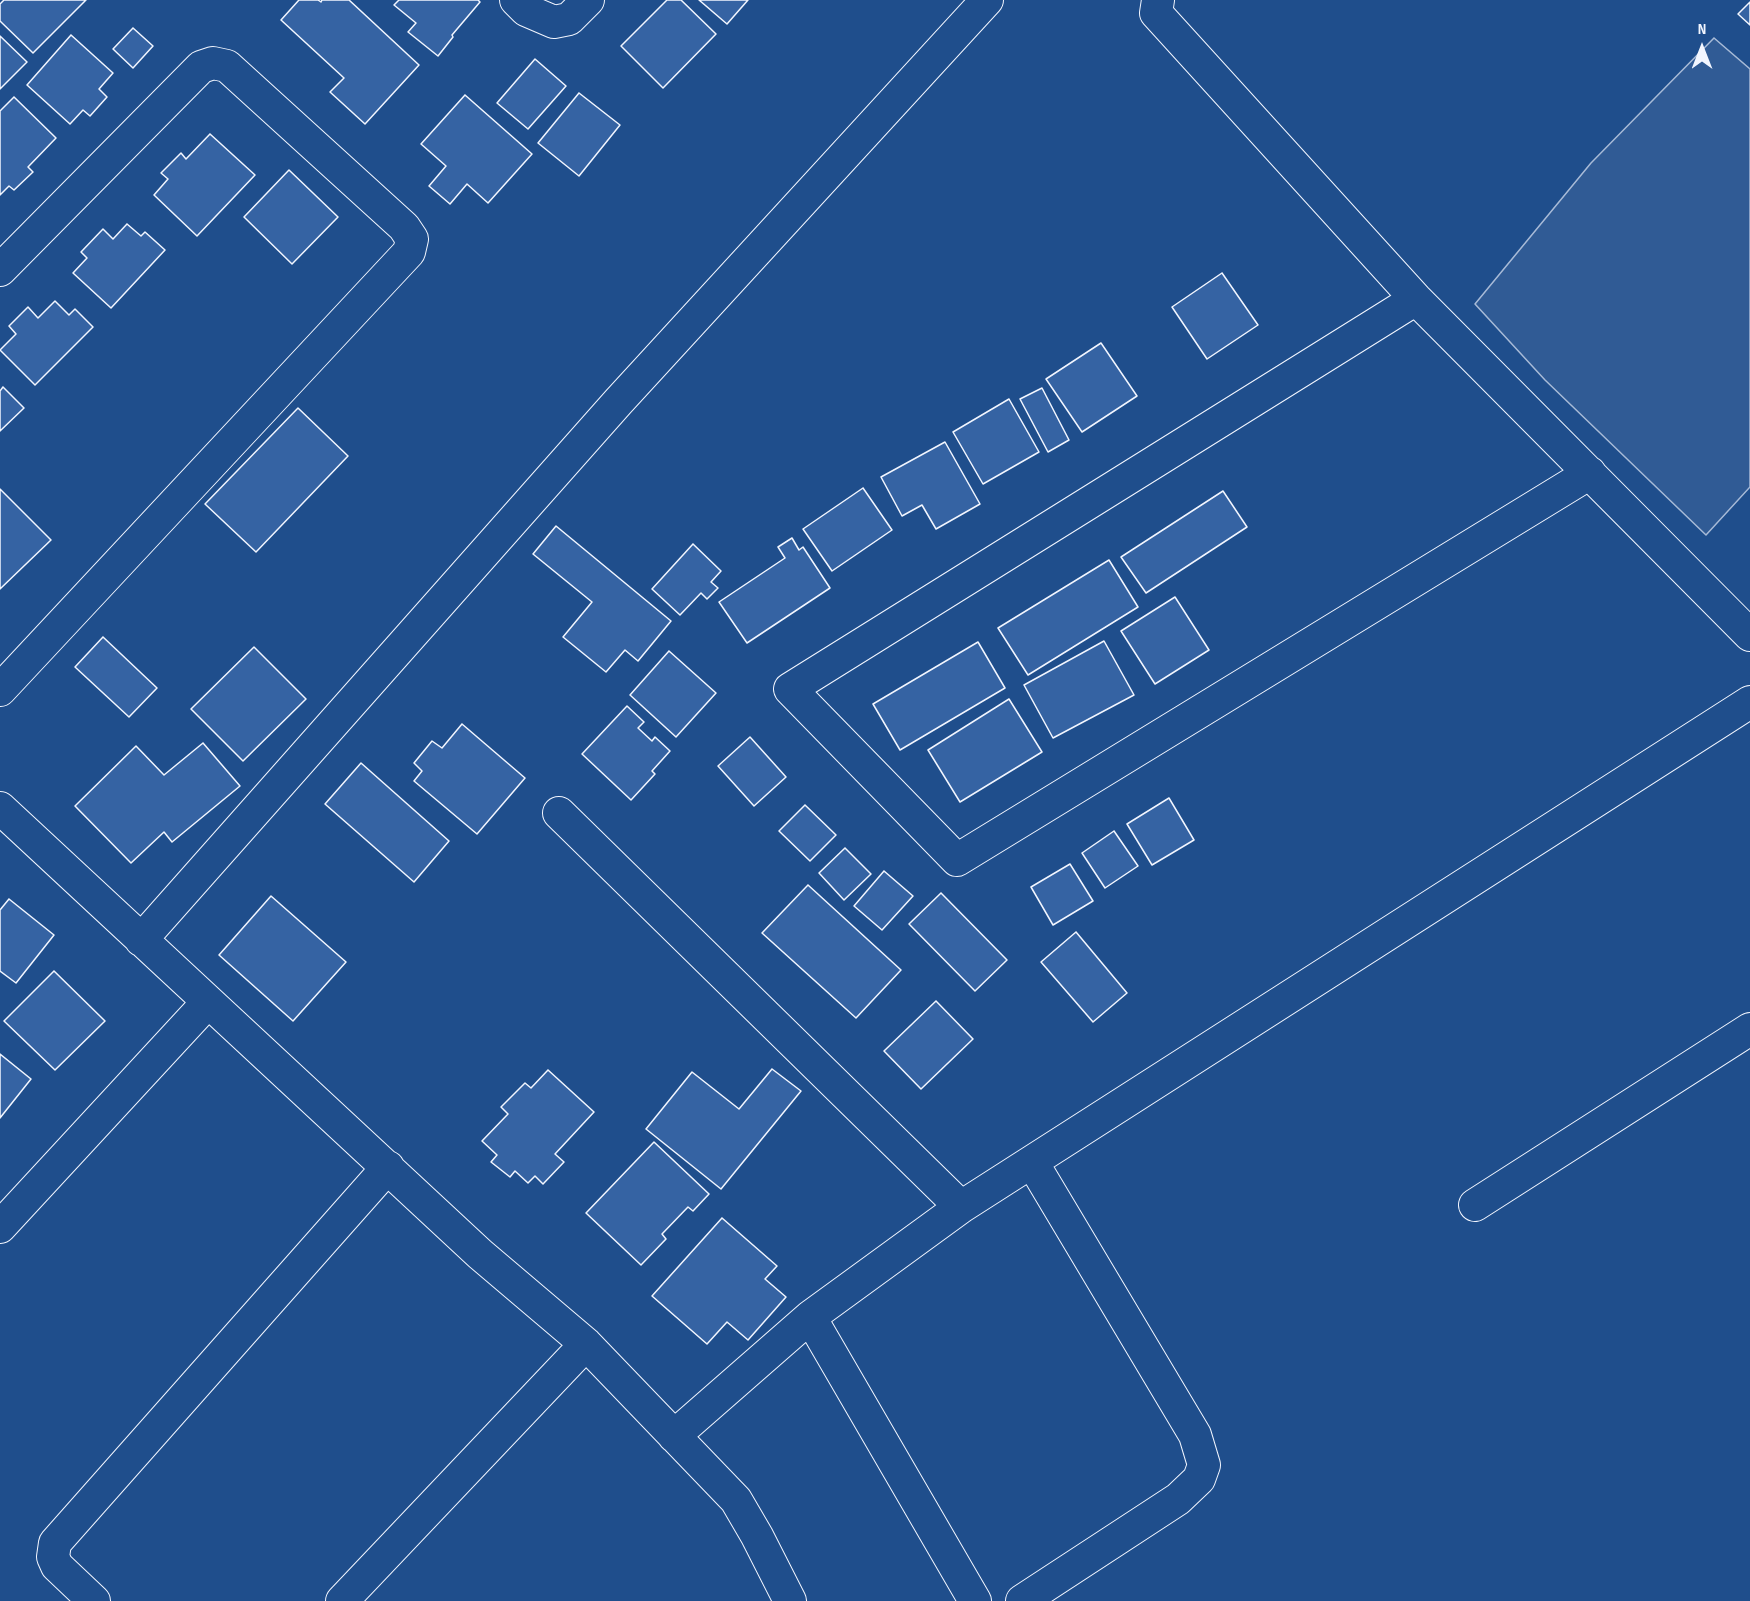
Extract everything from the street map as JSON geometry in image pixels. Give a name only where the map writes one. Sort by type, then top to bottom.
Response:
[{"type":"street","points":[[516,0],[526,10],[554,22],[569,19],[588,0]]},
{"type":"street","points":[[141,940],[618,402],[987,0]]},
{"type":"street","points":[[1158,0],[1156,13],[1416,299],[1750,635]]},
{"type":"street","points":[[0,270],[201,67],[213,63],[227,66],[404,227],[412,239],[409,252],[0,690]]},
{"type":"street","points":[[1416,299],[790,689],[957,860],[1590,473]]},
{"type":"street","points":[[674,1436],[810,1317],[962,1207],[1750,702]]},
{"type":"street","points":[[559,813],[962,1207]]},
{"type":"street","points":[[6,826],[141,940],[480,1254],[586,1344],[736,1500],[790,1601]]},
{"type":"street","points":[[0,1227],[208,1002]]},
{"type":"street","points":[[1475,1205],[1750,1029]]},
{"type":"street","points":[[1022,1601],[1178,1499],[1199,1479],[1204,1465],[1195,1435],[1032,1162]]},
{"type":"street","points":[[94,1601],[57,1566],[53,1557],[55,1543],[388,1167]]},
{"type":"street","points":[[810,1317],[975,1601]]},
{"type":"street","points":[[342,1601],[586,1344]]},
{"type":"shaded area","points":[[1714,38],[1750,69],[1750,487],[1706,535],[1545,380],[1475,304],[1591,163]]},
{"type":"building","points":[[4,0],[86,0],[33,53],[0,21],[0,4]]},
{"type":"building","points":[[299,0],[321,2],[322,0],[349,0],[419,65],[365,124],[330,92],[344,78],[281,20]]},
{"type":"building","points":[[399,0],[478,0],[480,2],[452,35],[453,37],[438,56],[408,32],[416,23],[394,5]]},
{"type":"building","points":[[667,0],[681,0],[716,34],[663,88],[621,46]]},
{"type":"building","points":[[699,0],[748,0],[727,24]]},
{"type":"building","points":[[1750,2],[1750,25],[1738,14]]},
{"type":"building","points":[[133,28],[153,46],[133,68],[113,49]]},
{"type":"building","points":[[71,35],[113,73],[99,89],[107,97],[90,116],[83,110],[70,124],[27,85]]},
{"type":"building","points":[[0,36],[27,62],[0,89]]},
{"type":"building","points":[[535,59],[566,86],[528,129],[497,103]]},
{"type":"building","points":[[579,93],[620,125],[579,176],[538,143]]},
{"type":"building","points":[[465,95],[532,154],[488,203],[467,184],[450,204],[429,186],[446,166],[421,144]]},
{"type":"building","points":[[14,97],[56,138],[28,167],[33,172],[14,190],[9,186],[0,195],[0,111]]},
{"type":"building","points":[[210,134],[255,175],[197,236],[154,195],[168,179],[161,173],[181,153],[186,159]]},
{"type":"building","points":[[289,170],[338,217],[292,264],[244,217]]},
{"type":"building","points":[[127,224],[141,236],[145,232],[165,250],[111,308],[73,273],[87,258],[81,252],[103,229],[113,239]]},
{"type":"building","points":[[1222,273],[1258,325],[1207,359],[1172,307]]},
{"type":"building","points":[[55,301],[69,315],[75,309],[93,327],[35,385],[0,350],[16,334],[9,326],[28,307],[38,318]]},
{"type":"building","points":[[1101,343],[1137,396],[1082,432],[1046,379]]},
{"type":"building","points":[[3,387],[24,408],[0,431],[0,391]]},
{"type":"building","points":[[1042,388],[1069,440],[1048,452],[1020,399]]},
{"type":"building","points":[[1009,399],[1039,452],[983,484],[953,432]]},
{"type":"building","points":[[298,408],[348,456],[256,552],[205,504]]},
{"type":"building","points":[[945,442],[980,504],[936,529],[922,505],[902,516],[881,477]]},
{"type":"building","points":[[863,488],[892,530],[832,571],[803,529]]},
{"type":"building","points":[[0,489],[51,540],[0,589]]},
{"type":"building","points":[[1223,491],[1247,527],[1146,593],[1121,557]]},
{"type":"building","points":[[556,526],[671,621],[638,661],[625,650],[606,672],[563,637],[592,602],[533,554]]},
{"type":"building","points":[[792,538],[799,550],[803,547],[830,588],[747,643],[719,602],[785,558],[778,547]]},
{"type":"building","points":[[693,544],[721,571],[711,582],[718,588],[707,599],[701,593],[680,615],[652,589]]},
{"type":"building","points":[[1109,560],[1138,607],[1028,675],[998,628]]},
{"type":"building","points":[[1175,597],[1209,650],[1155,684],[1121,631]]},
{"type":"building","points":[[103,637],[157,688],[129,717],[75,667]]},
{"type":"building","points":[[1104,641],[1134,695],[1053,738],[1024,685]]},
{"type":"building","points":[[978,642],[1005,688],[900,750],[873,704]]},
{"type":"building","points":[[254,647],[306,699],[243,761],[191,709]]},
{"type":"building","points":[[669,651],[716,693],[676,737],[630,695]]},
{"type":"building","points":[[1009,699],[1042,752],[960,802],[928,750]]},
{"type":"building","points":[[627,706],[644,722],[638,728],[652,741],[655,737],[670,751],[652,771],[655,774],[631,800],[582,754]]},
{"type":"building","points":[[462,724],[525,778],[477,834],[414,781],[422,771],[414,763],[432,741],[442,748]]},
{"type":"building","points":[[750,737],[786,777],[754,806],[718,766]]},
{"type":"building","points":[[203,743],[240,786],[172,842],[164,832],[131,863],[75,806],[136,746],[164,775]]},
{"type":"building","points":[[361,763],[449,841],[414,882],[325,804]]},
{"type":"building","points":[[1169,798],[1194,840],[1152,865],[1127,824]]},
{"type":"building","points":[[805,805],[836,835],[810,861],[779,831]]},
{"type":"building","points":[[1114,831],[1138,866],[1105,888],[1082,853]]},
{"type":"building","points":[[845,848],[871,874],[844,900],[819,873]]},
{"type":"building","points":[[1070,864],[1093,901],[1053,925],[1031,887]]},
{"type":"building","points":[[884,871],[913,896],[882,930],[854,906]]},
{"type":"building","points":[[808,885],[901,970],[856,1018],[762,933]]},
{"type":"building","points":[[941,893],[1007,960],[975,991],[909,924]]},
{"type":"building","points":[[271,896],[346,962],[293,1021],[219,955]]},
{"type":"building","points":[[9,899],[54,935],[16,983],[0,971],[0,910]]},
{"type":"building","points":[[1076,932],[1127,993],[1093,1022],[1041,962]]},
{"type":"building","points":[[54,971],[105,1021],[55,1070],[4,1021]]},
{"type":"building","points":[[936,1001],[973,1039],[921,1089],[884,1051]]},
{"type":"building","points":[[0,1054],[31,1079],[0,1118]]},
{"type":"building","points":[[772,1069],[801,1091],[721,1189],[646,1129],[692,1072],[739,1109]]},
{"type":"building","points":[[548,1070],[594,1112],[555,1154],[564,1162],[543,1184],[535,1176],[528,1183],[515,1171],[510,1177],[491,1162],[497,1155],[482,1141],[508,1114],[501,1107],[525,1083],[531,1088]]},
{"type":"building","points":[[654,1142],[709,1194],[693,1211],[688,1207],[662,1234],[666,1239],[641,1265],[586,1213]]},
{"type":"building","points":[[722,1218],[777,1266],[765,1279],[786,1297],[748,1340],[727,1322],[707,1344],[652,1296]]}]
